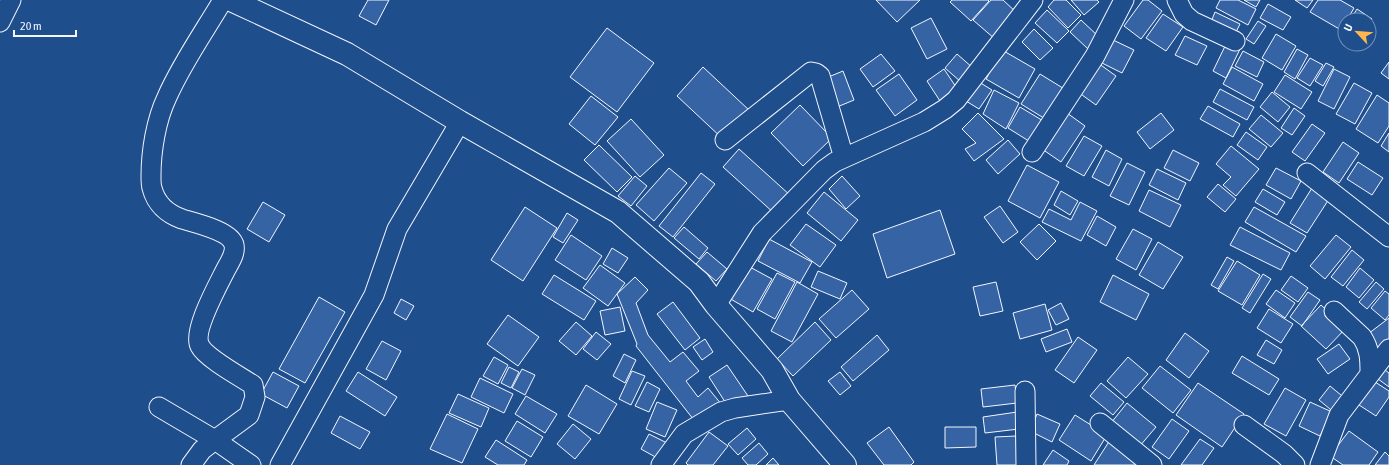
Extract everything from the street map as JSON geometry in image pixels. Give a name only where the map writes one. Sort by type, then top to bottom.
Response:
[{"type":"street","points":[[0,22],[11,0]]},
{"type":"street","points":[[191,465],[202,450],[249,415],[255,397],[253,385],[208,356],[199,346],[198,330],[212,297],[234,254],[233,241],[222,232],[178,217],[163,208],[151,188],[151,159],[166,98],[184,64],[223,0]]},
{"type":"street","points":[[231,0],[348,54],[460,122],[618,212],[699,282],[716,305],[772,370],[789,400],[845,465]]},
{"type":"street","points":[[716,305],[762,232],[824,170],[835,162],[924,122],[945,109],[956,100],[1033,0]]},
{"type":"street","points":[[1032,152],[1095,56],[1124,0]]},
{"type":"street","points":[[1177,0],[1184,14],[1192,21],[1235,41]]},
{"type":"street","points":[[725,140],[811,72],[820,76],[844,158]]},
{"type":"street","points":[[280,465],[374,295],[397,229],[460,122]]},
{"type":"street","points":[[1307,173],[1389,237]]},
{"type":"street","points":[[1334,311],[1362,337],[1365,342],[1369,350],[1370,373]]},
{"type":"street","points":[[1320,465],[1339,415],[1389,349]]},
{"type":"street","points":[[1025,391],[1026,465]]},
{"type":"street","points":[[661,465],[684,434],[721,412],[735,408],[789,400]]},
{"type":"street","points":[[159,407],[215,440],[251,465]]},
{"type":"street","points":[[1100,423],[1152,465]]},
{"type":"street","points":[[1244,425],[1284,454],[1295,465]]},
{"type":"building","points":[[368,0],[389,0],[376,25],[359,16]]},
{"type":"building","points":[[876,0],[920,0],[897,22]]},
{"type":"building","points":[[952,0],[989,1],[971,21],[950,2]]},
{"type":"building","points":[[991,0],[1003,0],[1017,13],[995,39],[973,20]]},
{"type":"building","points":[[1054,0],[1066,0],[1081,15],[1068,28],[1048,7]]},
{"type":"building","points":[[1071,0],[1097,0],[1099,2],[1084,15]]},
{"type":"building","points":[[1143,0],[1148,0],[1162,11],[1141,39],[1124,26]]},
{"type":"building","points":[[1220,0],[1238,0],[1256,9],[1248,25],[1216,8]]},
{"type":"building","points":[[1244,0],[1260,0],[1256,7]]},
{"type":"building","points":[[1295,0],[1313,0],[1307,8]]},
{"type":"building","points":[[1318,0],[1340,0],[1354,8],[1352,12],[1337,12],[1337,28],[1310,12]]},
{"type":"building","points":[[1268,4],[1291,17],[1283,30],[1260,18]]},
{"type":"building","points":[[1047,10],[1069,31],[1057,43],[1035,23]]},
{"type":"building","points":[[1215,12],[1240,24],[1235,34],[1211,22]]},
{"type":"building","points":[[1163,14],[1183,27],[1166,51],[1146,38]]},
{"type":"building","points":[[931,18],[947,49],[927,59],[911,28]]},
{"type":"building","points":[[1081,20],[1099,37],[1088,49],[1070,32]]},
{"type":"building","points":[[1258,21],[1266,26],[1254,44],[1246,39]]},
{"type":"building","points":[[607,28],[654,63],[617,112],[570,77]]},
{"type":"building","points":[[1034,29],[1053,48],[1040,60],[1022,42]]},
{"type":"building","points":[[1276,34],[1296,46],[1282,70],[1262,58]]},
{"type":"building","points":[[1185,36],[1207,46],[1197,65],[1175,55]]},
{"type":"building","points":[[1111,39],[1134,50],[1122,73],[1100,62]]},
{"type":"building","points":[[1227,42],[1240,49],[1226,78],[1213,71]]},
{"type":"building","points":[[1297,49],[1308,55],[1295,79],[1284,72]]},
{"type":"building","points":[[1002,50],[1035,69],[1019,98],[986,79]]},
{"type":"building","points":[[1243,51],[1264,62],[1257,77],[1235,66]]},
{"type":"building","points":[[881,54],[895,71],[873,87],[860,69]]},
{"type":"building","points":[[957,54],[973,68],[961,82],[945,68]]},
{"type":"building","points":[[1310,58],[1323,65],[1310,86],[1297,78]]},
{"type":"building","points":[[1389,62],[1389,79],[1381,73]]},
{"type":"building","points":[[1098,63],[1116,76],[1096,105],[1078,92]]},
{"type":"building","points":[[1326,63],[1334,67],[1323,86],[1315,81]]},
{"type":"building","points":[[703,67],[750,111],[724,140],[677,96]]},
{"type":"building","points":[[1232,67],[1263,84],[1254,101],[1223,84]]},
{"type":"building","points":[[944,69],[958,90],[940,101],[927,81]]},
{"type":"building","points":[[1334,69],[1350,77],[1334,109],[1318,101]]},
{"type":"building","points":[[843,71],[854,100],[837,107],[826,78]]},
{"type":"building","points":[[899,74],[917,100],[895,116],[876,90]]},
{"type":"building","points":[[1040,74],[1066,90],[1047,120],[1021,104]]},
{"type":"building","points":[[1285,75],[1312,92],[1301,109],[1274,92]]},
{"type":"building","points":[[979,82],[992,90],[979,109],[966,101]]},
{"type":"building","points":[[1354,83],[1372,93],[1355,124],[1336,114]]},
{"type":"building","points":[[1220,89],[1254,107],[1247,120],[1213,102]]},
{"type":"building","points":[[994,90],[1019,103],[1006,129],[983,114]]},
{"type":"building","points":[[1272,92],[1290,107],[1278,122],[1260,107]]},
{"type":"building","points":[[1377,95],[1389,103],[1389,126],[1378,143],[1356,129]]},
{"type":"building","points":[[591,96],[618,117],[595,145],[569,124]]},
{"type":"building","points":[[800,105],[832,138],[803,166],[771,133]]},
{"type":"building","points":[[1208,106],[1240,124],[1233,137],[1200,119]]},
{"type":"building","points":[[1020,107],[1045,122],[1032,143],[1008,128]]},
{"type":"building","points":[[1294,108],[1305,116],[1292,135],[1281,128]]},
{"type":"building","points":[[978,113],[1004,139],[974,161],[965,149],[976,143],[962,129]]},
{"type":"building","points":[[1067,113],[1085,126],[1061,162],[1042,149]]},
{"type":"building","points":[[1161,113],[1174,130],[1150,149],[1137,132]]},
{"type":"building","points":[[1261,115],[1283,133],[1271,147],[1249,129]]},
{"type":"building","points":[[631,119],[664,155],[640,177],[607,141]]},
{"type":"building","points":[[1312,124],[1325,133],[1305,161],[1292,152]]},
{"type":"building","points":[[1246,132],[1267,147],[1258,160],[1237,145]]},
{"type":"building","points":[[1389,133],[1389,152],[1381,146]]},
{"type":"building","points":[[1084,136],[1102,146],[1084,176],[1066,166]]},
{"type":"building","points":[[1008,140],[1020,154],[998,174],[986,160]]},
{"type":"building","points":[[1343,142],[1359,153],[1339,183],[1323,172]]},
{"type":"building","points":[[599,145],[632,177],[617,192],[584,160]]},
{"type":"building","points":[[1231,146],[1259,169],[1236,196],[1223,185],[1231,177],[1216,164]]},
{"type":"building","points":[[739,149],[791,196],[775,214],[723,167]]},
{"type":"building","points":[[1106,150],[1122,159],[1109,186],[1092,177]]},
{"type":"building","points":[[1173,150],[1199,163],[1190,181],[1164,168]]},
{"type":"building","points":[[1358,162],[1383,178],[1372,195],[1347,179]]},
{"type":"building","points":[[1127,163],[1145,172],[1129,205],[1110,196]]},
{"type":"building","points":[[1027,165],[1059,182],[1040,218],[1008,201]]},
{"type":"building","points":[[669,168],[687,183],[654,221],[636,205]]},
{"type":"building","points":[[1276,168],[1301,181],[1291,199],[1266,185]]},
{"type":"building","points":[[1157,169],[1186,183],[1178,200],[1149,185]]},
{"type":"building","points":[[701,173],[715,184],[673,237],[659,226]]},
{"type":"building","points":[[635,176],[647,186],[631,206],[618,196]]},
{"type":"building","points":[[842,176],[860,196],[846,209],[829,189]]},
{"type":"building","points":[[1218,184],[1236,199],[1225,212],[1207,197]]},
{"type":"building","points":[[1312,188],[1329,199],[1307,233],[1290,223]]},
{"type":"building","points":[[1263,189],[1285,202],[1277,215],[1255,202]]},
{"type":"building","points":[[1149,190],[1181,205],[1170,227],[1139,211]]},
{"type":"building","points":[[1061,191],[1078,201],[1070,215],[1054,205]]},
{"type":"building","points":[[824,192],[858,220],[841,241],[807,213]]},
{"type":"building","points":[[263,202],[285,215],[269,242],[247,229]]},
{"type":"building","points":[[1080,202],[1097,211],[1081,241],[1042,222],[1049,209],[1071,220]]},
{"type":"building","points":[[1000,206],[1018,232],[1003,243],[984,217]]},
{"type":"building","points":[[525,207],[557,228],[523,281],[491,260]]},
{"type":"building","points":[[1254,207],[1306,236],[1296,252],[1245,222]]},
{"type":"building","points":[[940,210],[955,254],[887,278],[873,234]]},
{"type":"building","points":[[567,213],[578,220],[563,243],[553,237]]},
{"type":"building","points":[[1097,216],[1116,227],[1106,246],[1087,235]]},
{"type":"building","points":[[806,224],[836,245],[820,267],[790,245]]},
{"type":"building","points":[[1039,224],[1056,241],[1037,260],[1020,242]]},
{"type":"building","points":[[684,227],[708,248],[699,259],[674,238]]},
{"type":"building","points":[[1240,227],[1290,253],[1281,270],[1230,245]]},
{"type":"building","points":[[1133,229],[1152,239],[1136,270],[1116,259]]},
{"type":"building","points":[[571,235],[602,256],[586,280],[555,260]]},
{"type":"building","points":[[1336,235],[1351,247],[1325,279],[1310,266]]},
{"type":"building","points":[[769,239],[812,262],[800,283],[758,261]]},
{"type":"building","points":[[1158,242],[1183,257],[1163,289],[1139,275]]},
{"type":"building","points":[[612,248],[628,258],[618,273],[603,264]]},
{"type":"building","points":[[1352,250],[1364,260],[1343,286],[1331,277]]},
{"type":"building","points":[[707,252],[727,269],[716,281],[696,264]]},
{"type":"building","points":[[1227,257],[1234,261],[1218,289],[1211,285]]},
{"type":"building","points":[[1237,261],[1260,275],[1242,305],[1218,291]]},
{"type":"building","points":[[600,265],[625,283],[608,306],[583,288]]},
{"type":"building","points":[[748,266],[772,279],[753,312],[729,298]]},
{"type":"building","points":[[1360,268],[1374,280],[1359,298],[1346,287]]},
{"type":"building","points":[[818,271],[847,283],[840,299],[811,287]]},
{"type":"building","points":[[777,273],[795,282],[775,319],[757,309]]},
{"type":"building","points":[[1263,274],[1271,279],[1250,313],[1242,308]]},
{"type":"building","points":[[554,275],[596,301],[584,320],[542,294]]},
{"type":"building","points":[[1113,275],[1149,294],[1136,320],[1100,302]]},
{"type":"building","points":[[1291,276],[1308,288],[1298,302],[1281,290]]},
{"type":"building","points":[[635,277],[648,290],[636,303],[648,335],[670,362],[683,352],[699,371],[686,381],[698,397],[708,388],[722,405],[697,424],[636,346],[637,344],[617,294]]},
{"type":"building","points":[[797,282],[818,294],[792,342],[771,331]]},
{"type":"building","points":[[996,282],[1003,311],[980,316],[973,287]]},
{"type":"building","points":[[1376,282],[1384,289],[1367,309],[1359,302]]},
{"type":"building","points":[[852,290],[869,309],[836,338],[819,319]]},
{"type":"building","points":[[1276,290],[1295,303],[1285,318],[1266,304]]},
{"type":"building","points":[[1385,291],[1389,294],[1389,315],[1385,320],[1371,308]]},
{"type":"building","points":[[1308,292],[1320,300],[1302,326],[1290,317]]},
{"type":"building","points":[[319,297],[345,312],[305,383],[279,369]]},
{"type":"building","points":[[401,299],[414,306],[406,320],[394,313]]},
{"type":"building","points":[[673,302],[700,338],[685,350],[657,314]]},
{"type":"building","points":[[1061,303],[1069,319],[1056,325],[1048,310]]},
{"type":"building","points":[[1045,304],[1052,330],[1020,339],[1013,313]]},
{"type":"building","points":[[1321,305],[1346,328],[1326,349],[1301,326]]},
{"type":"building","points":[[620,307],[625,331],[605,335],[600,311]]},
{"type":"building","points":[[1269,309],[1293,324],[1281,343],[1257,328]]},
{"type":"building","points":[[508,315],[539,337],[518,366],[487,344]]},
{"type":"building","points":[[1389,318],[1389,341],[1375,351],[1364,337]]},
{"type":"building","points":[[576,322],[592,336],[576,355],[559,341]]},
{"type":"building","points":[[815,322],[831,340],[793,376],[777,359]]},
{"type":"building","points":[[1067,329],[1072,342],[1046,352],[1041,339]]},
{"type":"building","points":[[596,332],[611,344],[597,360],[583,349]]},
{"type":"building","points":[[1185,333],[1209,351],[1189,378],[1166,360]]},
{"type":"building","points":[[877,335],[889,350],[853,381],[841,367]]},
{"type":"building","points":[[1078,337],[1097,350],[1074,383],[1055,370]]},
{"type":"building","points":[[705,339],[713,352],[702,360],[693,347]]},
{"type":"building","points":[[1266,340],[1282,350],[1274,364],[1257,355]]},
{"type":"building","points":[[382,341],[401,351],[386,380],[366,369]]},
{"type":"building","points":[[1339,344],[1350,359],[1328,374],[1317,359]]},
{"type":"building","points":[[624,354],[636,360],[625,383],[613,376]]},
{"type":"building","points":[[1242,356],[1279,379],[1269,395],[1232,373]]},
{"type":"building","points":[[494,357],[508,365],[498,384],[483,376]]},
{"type":"building","points":[[1128,357],[1148,374],[1126,398],[1107,381]]},
{"type":"building","points":[[727,365],[748,396],[729,408],[709,377]]},
{"type":"building","points":[[1160,366],[1191,390],[1173,413],[1142,388]]},
{"type":"building","points":[[509,367],[519,372],[511,388],[501,383]]},
{"type":"building","points":[[1381,367],[1389,373],[1389,387],[1374,376]]},
{"type":"building","points":[[522,369],[535,375],[525,395],[512,388]]},
{"type":"building","points":[[632,371],[645,376],[631,405],[619,399]]},
{"type":"building","points":[[273,372],[299,386],[287,408],[261,394]]},
{"type":"building","points":[[358,372],[397,397],[385,416],[346,391]]},
{"type":"building","points":[[840,372],[851,386],[840,395],[828,381]]},
{"type":"building","points":[[480,378],[513,394],[504,413],[471,397]]},
{"type":"building","points":[[1372,380],[1389,391],[1389,397],[1376,416],[1356,403]]},
{"type":"building","points":[[647,382],[660,389],[649,412],[635,406]]},
{"type":"building","points":[[1101,383],[1124,402],[1113,415],[1090,396]]},
{"type":"building","points":[[1198,383],[1244,414],[1222,447],[1176,415]]},
{"type":"building","points":[[586,385],[617,404],[599,434],[568,416]]},
{"type":"building","points":[[1015,385],[1017,403],[983,407],[981,389]]},
{"type":"building","points":[[1330,386],[1347,400],[1336,414],[1319,400]]},
{"type":"building","points":[[1285,388],[1306,400],[1286,436],[1264,424]]},
{"type":"building","points":[[458,394],[489,408],[481,427],[449,413]]},
{"type":"building","points":[[526,396],[557,414],[545,433],[515,414]]},
{"type":"building","points":[[657,402],[677,410],[665,437],[646,429]]},
{"type":"building","points":[[1310,402],[1332,412],[1320,436],[1299,426]]},
{"type":"building","points":[[1127,403],[1156,427],[1139,447],[1111,423]]},
{"type":"building","points":[[1017,412],[1019,429],[985,433],[983,417]]},
{"type":"building","points":[[447,414],[478,429],[462,463],[430,449]]},
{"type":"building","points":[[1037,414],[1060,424],[1052,442],[1030,431]]},
{"type":"building","points":[[1075,415],[1107,435],[1091,461],[1059,440]]},
{"type":"building","points":[[340,416],[370,432],[360,449],[331,433]]},
{"type":"building","points":[[1172,419],[1189,431],[1169,459],[1152,447]]},
{"type":"building","points":[[517,421],[543,437],[531,457],[505,441]]},
{"type":"building","points":[[573,424],[591,439],[575,459],[557,444]]},
{"type":"building","points":[[889,427],[914,462],[911,465],[884,465],[867,443]]},
{"type":"building","points":[[945,427],[976,427],[976,447],[945,448]]},
{"type":"building","points":[[747,428],[756,439],[738,455],[728,444]]},
{"type":"building","points":[[1349,431],[1378,452],[1369,465],[1343,465],[1330,456]]},
{"type":"building","points":[[709,432],[728,446],[713,465],[688,465],[686,463]]},
{"type":"building","points":[[649,434],[667,443],[659,459],[641,449]]},
{"type":"building","points":[[1016,436],[1017,465],[997,465],[995,437]]},
{"type":"building","points":[[1200,439],[1214,448],[1202,465],[1181,465]]},
{"type":"building","points":[[496,440],[527,460],[524,465],[498,465],[485,457]]},
{"type":"building","points":[[1110,440],[1143,465],[1094,465]]},
{"type":"building","points":[[759,443],[768,454],[756,465],[748,465],[742,458]]},
{"type":"building","points":[[1053,450],[1069,461],[1067,465],[1043,465]]},
{"type":"building","points":[[1385,452],[1389,456],[1389,465],[1375,465]]},
{"type":"building","points":[[773,458],[779,465],[766,465]]}]
